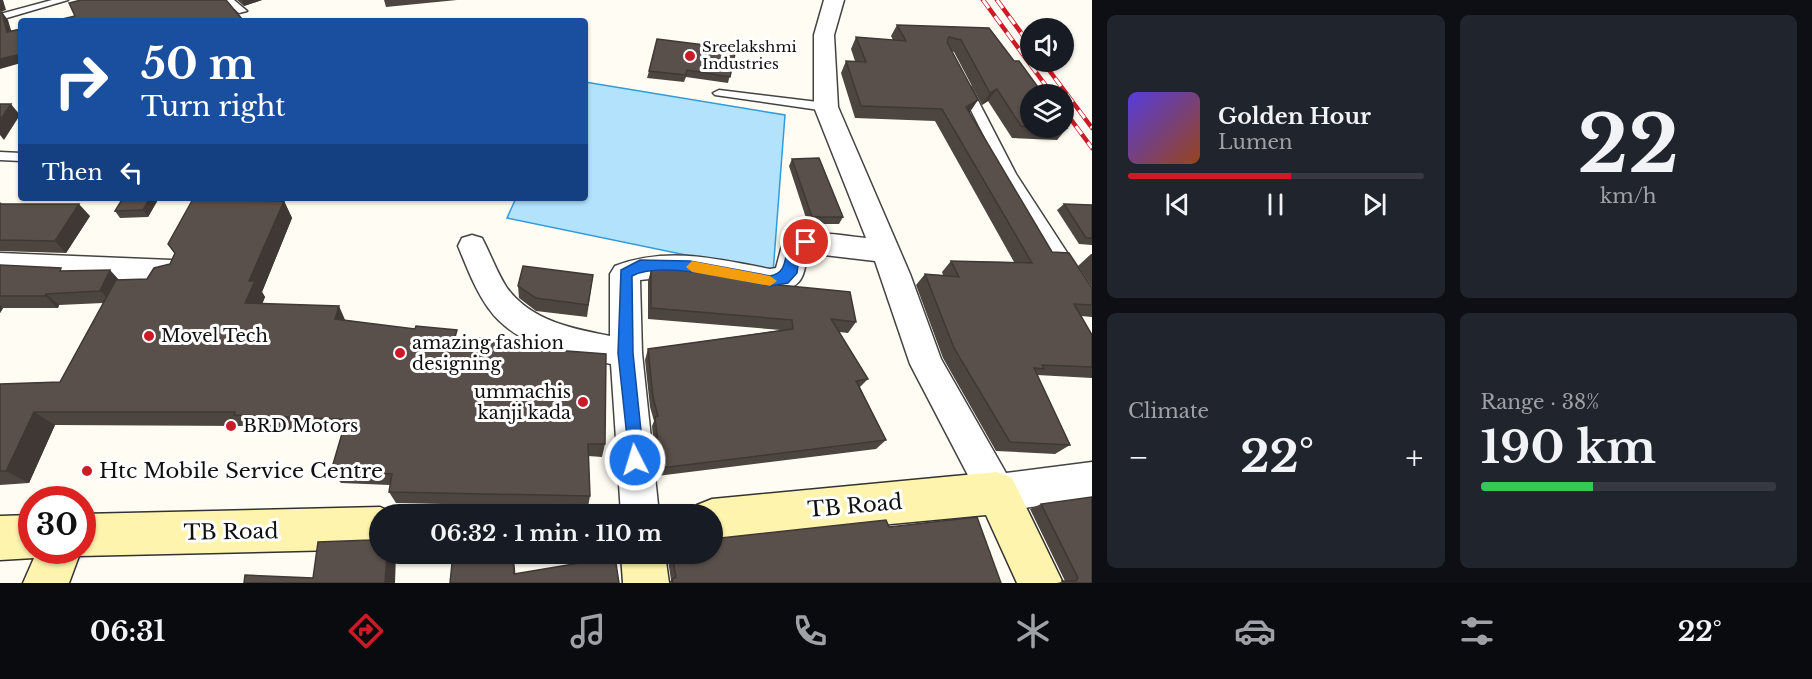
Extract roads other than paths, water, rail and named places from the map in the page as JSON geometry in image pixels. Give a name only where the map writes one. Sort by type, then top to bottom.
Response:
[{"type":"street","points":[[834,0],[824,35],[826,107],[885,251],[926,364],[997,493],[1040,583]]},
{"type":"street","points":[[639,504],[626,353],[625,274],[640,265],[690,266],[770,281],[783,279],[790,273],[794,246],[806,242],[885,251]]},
{"type":"street","points":[[472,246],[501,303],[528,325],[572,342],[626,353]]},
{"type":"street","points":[[0,264],[171,271]]},
{"type":"street","points":[[997,493],[1092,480]]},
{"type":"street","name":"TB Road","points":[[723,519],[997,493]]},
{"type":"street","name":"TB Road","points":[[96,536],[369,528]]},
{"type":"street","points":[[0,538],[18,537]]},
{"type":"street","points":[[45,583],[54,564]]},
{"type":"street","points":[[644,564],[646,583]]},
{"type":"lane","points":[[0,17],[63,0]]},
{"type":"lane","points":[[228,0],[242,11]]},
{"type":"lane","points":[[958,74],[1010,175],[1092,304]]},
{"type":"lane","points":[[719,93],[826,107]]},
{"type":"lane","points":[[0,156],[18,157]]},
{"type":"water","points":[[588,82],[785,115],[773,273],[507,218],[515,201],[588,201]]},
{"type":"railway","points":[[983,0],[1045,84]]},
{"type":"railway","points":[[997,0],[1020,31]]},
{"type":"railway","points":[[1050,72],[1092,128]]},
{"type":"railway","points":[[1074,124],[1092,148]]},
{"type":"place","name":"Sreelakshmi Industries","points":[[690,56]]},
{"type":"place","name":"Movel Tech","points":[[149,336]]},
{"type":"place","name":"amazing fashion designing","points":[[400,353]]},
{"type":"place","name":"ummachis kanji kada","points":[[583,402]]},
{"type":"place","name":"BRD Motors","points":[[231,426]]},
{"type":"place","name":"Htc Mobile Service Centre","points":[[87,471]]}]
